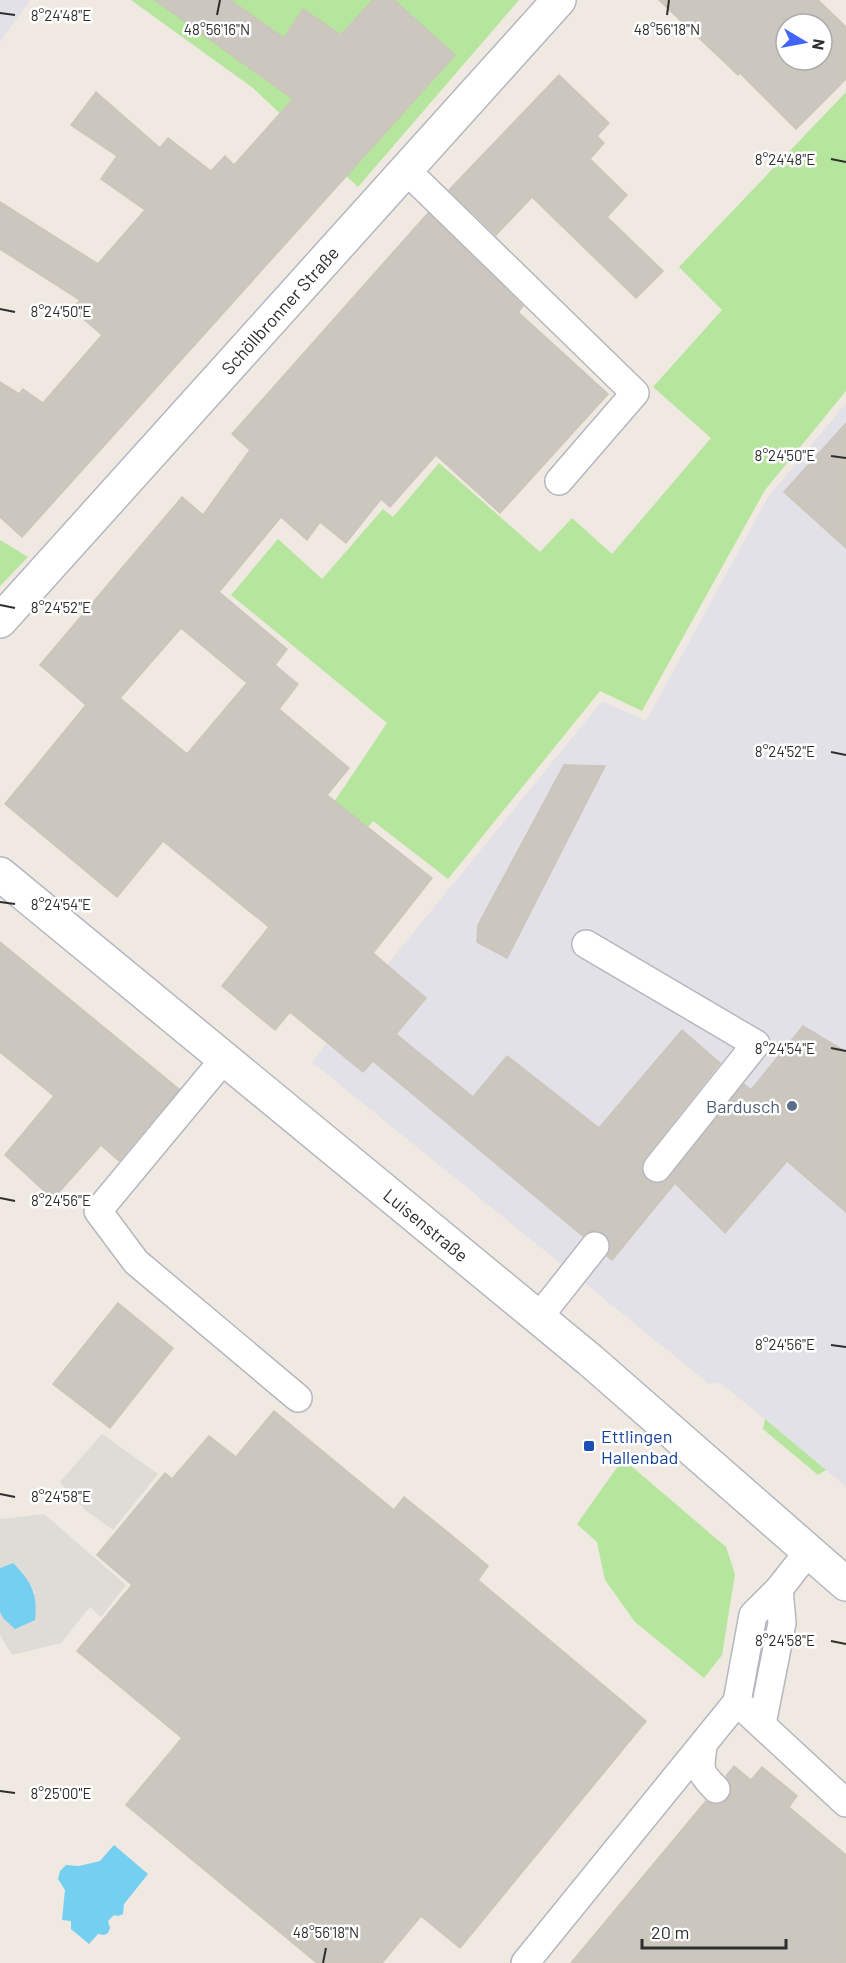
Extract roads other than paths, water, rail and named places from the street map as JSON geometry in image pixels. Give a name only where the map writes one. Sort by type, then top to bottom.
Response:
[{"type":"main road","name":"Schöllbronner Straße","points":[[0,621],[559,0]]},
{"type":"main road","name":"Luisenstraße","points":[[0,874],[590,1360],[846,1584]]},
{"type":"lane","points":[[406,170],[635,393],[559,481]]},
{"type":"lane","points":[[586,944],[756,1044],[657,1168]]},
{"type":"lane","points":[[225,1058],[98,1211],[136,1262],[298,1398]]},
{"type":"lane","points":[[538,1318],[595,1246]]},
{"type":"lane","points":[[525,1963],[737,1702],[753,1616],[779,1589],[808,1552]]},
{"type":"lane","points":[[762,1724],[782,1623],[779,1589]]},
{"type":"lane","points":[[737,1702],[846,1803]]},
{"type":"lane","points":[[703,1746],[700,1768],[702,1776],[716,1789]]},
{"type":"water","points":[[13,1563],[32,1588],[36,1611],[35,1620],[15,1629],[0,1612],[0,1568]]},
{"type":"water","points":[[114,1845],[148,1874],[124,1904],[123,1914],[114,1915],[108,1921],[110,1928],[108,1933],[98,1934],[89,1944],[71,1929],[71,1921],[62,1920],[65,1890],[58,1879],[60,1871],[66,1865],[79,1866],[100,1861]]},
{"type":"place","name":"Bardusch","points":[[792,1106]]},
{"type":"place","name":"Ettlingen Hallenbad","points":[[589,1446]]}]
